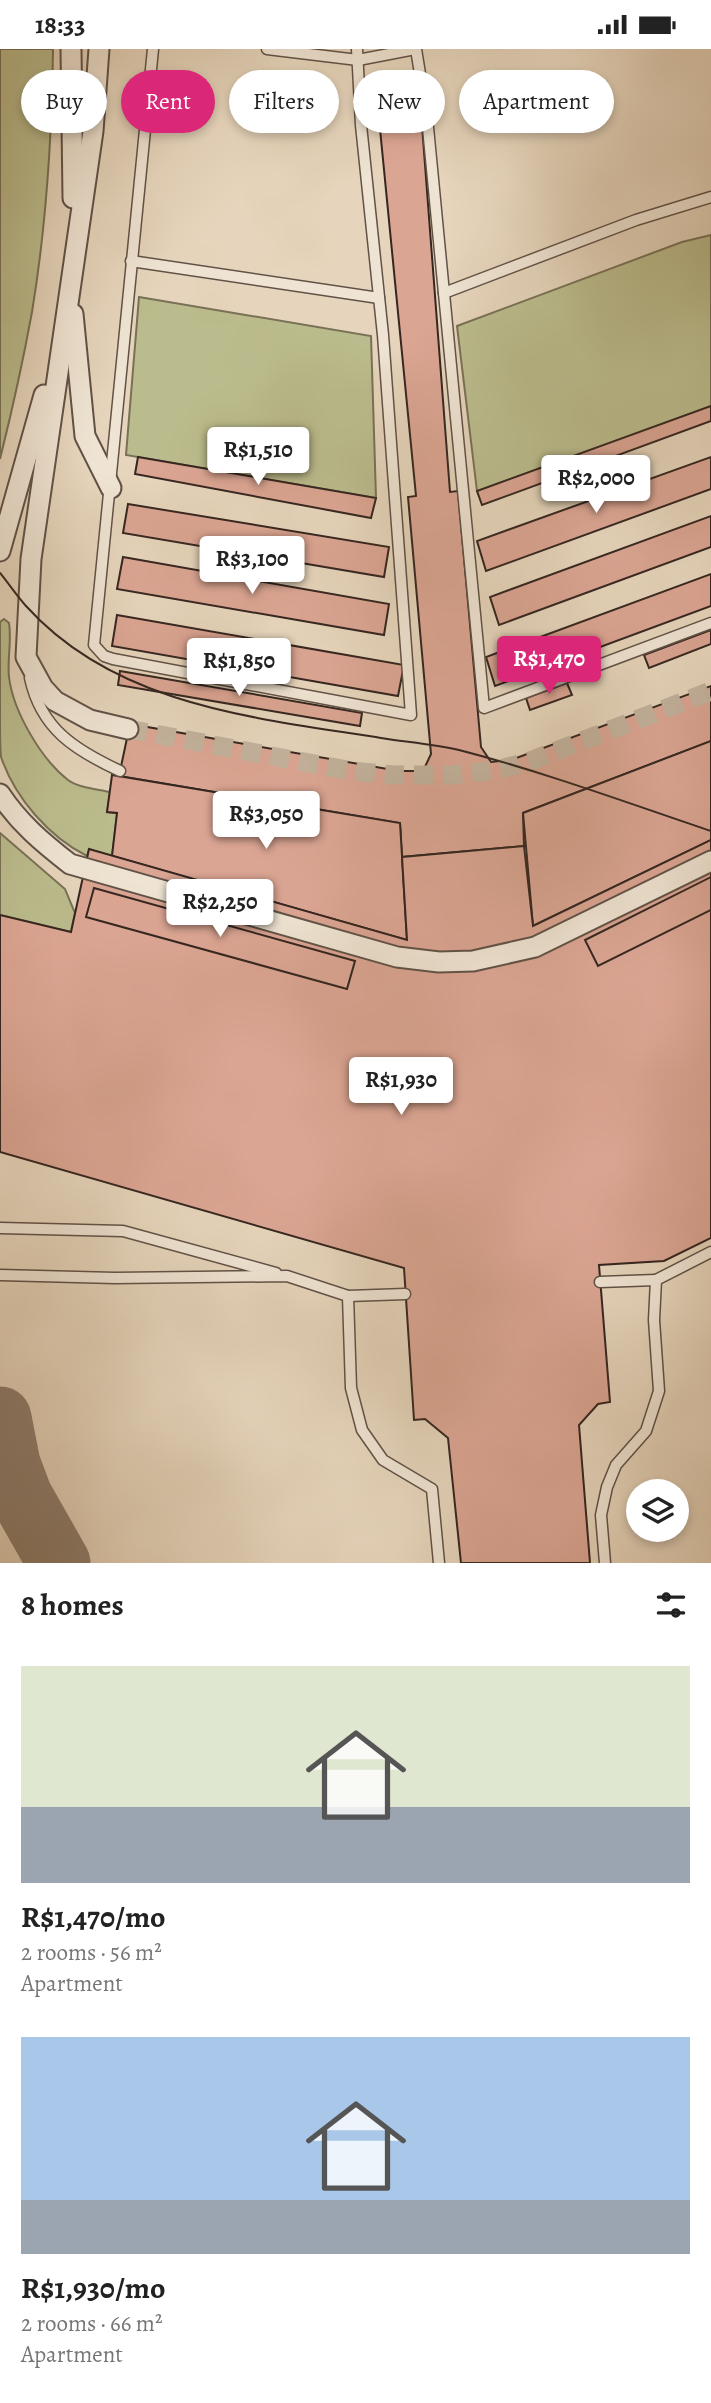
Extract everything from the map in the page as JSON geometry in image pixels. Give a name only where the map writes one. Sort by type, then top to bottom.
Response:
[{"type":"street","points":[[71,49],[73,261]]},
{"type":"street","points":[[99,49],[93,131],[31,559],[26,657],[43,688],[55,701],[90,720],[128,729]]},
{"type":"street","points":[[70,285],[85,436],[111,488]]},
{"type":"street","points":[[0,551],[65,316]]},
{"type":"street","points":[[0,795],[14,816],[70,865],[397,957],[439,962],[473,961],[536,947],[711,861]]},
{"type":"lane","points":[[153,49],[94,645],[104,656],[113,659],[411,715],[379,298],[361,125],[357,49]]},
{"type":"lane","points":[[267,49],[358,60],[416,49],[427,117],[484,708],[711,623]]},
{"type":"lane","points":[[444,293],[636,220],[711,197]]},
{"type":"lane","points":[[131,261],[379,298]]},
{"type":"lane","points":[[26,657],[42,714],[57,732],[96,760],[120,771]]},
{"type":"lane","points":[[0,1228],[123,1231],[287,1276],[348,1296],[405,1294]]},
{"type":"lane","points":[[600,1282],[656,1279],[711,1252]]},
{"type":"lane","points":[[0,1275],[115,1278],[287,1276]]},
{"type":"lane","points":[[605,1563],[601,1515],[607,1487],[616,1465],[646,1431],[659,1391],[654,1320],[656,1279]]},
{"type":"lane","points":[[348,1296],[351,1388],[362,1430],[383,1460],[432,1489],[439,1563]]},
{"type":"green space","points":[[0,49],[53,49],[52,70],[21,70],[21,133],[50,133],[37,280],[0,459]]},
{"type":"green space","points":[[711,235],[711,406],[477,491],[457,326],[682,242]]},
{"type":"green space","points":[[139,297],[371,336],[376,498],[126,455]]},
{"type":"green space","points":[[4,619],[9,623],[10,630],[9,677],[22,719],[48,760],[68,780],[83,787],[110,792],[107,812],[117,813],[112,856],[89,849],[87,856],[60,838],[35,815],[7,772],[1,757],[0,738],[0,622]]},
{"type":"green space","points":[[0,833],[65,889],[75,913],[71,932],[0,915]]},
{"type":"building","points":[[380,133],[423,133],[450,492],[458,491],[481,747],[491,762],[511,760],[711,686],[711,741],[523,813],[524,846],[402,857],[400,823],[119,776],[130,724],[399,771],[423,771],[431,754],[408,497],[416,496]]},
{"type":"building","points":[[711,406],[711,421],[482,505],[477,491]]},
{"type":"building","points":[[138,457],[376,498],[371,518],[135,474]]},
{"type":"building","points":[[711,457],[711,489],[486,571],[477,541]]},
{"type":"building","points":[[128,504],[389,547],[384,577],[123,533]]},
{"type":"building","points":[[711,516],[711,547],[499,625],[490,597]]},
{"type":"building","points":[[123,557],[389,604],[384,635],[117,589]]},
{"type":"building","points":[[711,574],[711,606],[495,686],[486,657]]},
{"type":"building","points":[[117,615],[404,665],[398,696],[112,646]]},
{"type":"building","points":[[711,630],[711,644],[649,668],[644,655]]},
{"type":"building","points":[[120,671],[362,713],[360,726],[118,685]]},
{"type":"building","points":[[567,683],[572,695],[530,710],[526,698]]},
{"type":"building","points":[[711,741],[711,840],[533,926],[523,813]]},
{"type":"building","points":[[112,775],[400,823],[407,940],[112,856],[117,813],[107,812]]},
{"type":"building","points":[[711,840],[711,1238],[664,1261],[599,1265],[610,1402],[598,1404],[579,1425],[590,1563],[461,1563],[448,1438],[425,1419],[414,1420],[404,1268],[0,1152],[0,915],[71,932],[89,849],[407,940],[402,857],[524,846],[533,926]]},
{"type":"building","points":[[711,877],[711,910],[598,966],[585,940]]},
{"type":"building","points":[[94,888],[355,961],[347,989],[86,917]]},
{"type":"taxiway","points":[[0,1418],[9,1464],[21,1496],[59,1563]]},
{"type":"tunnel","points":[[128,729],[352,771],[394,775],[453,775],[497,770],[530,761],[711,691]]},
{"type":"tram line","points":[[0,573],[26,606],[62,640],[102,666],[145,686],[190,702],[237,714],[459,750],[554,778],[711,831]]}]
